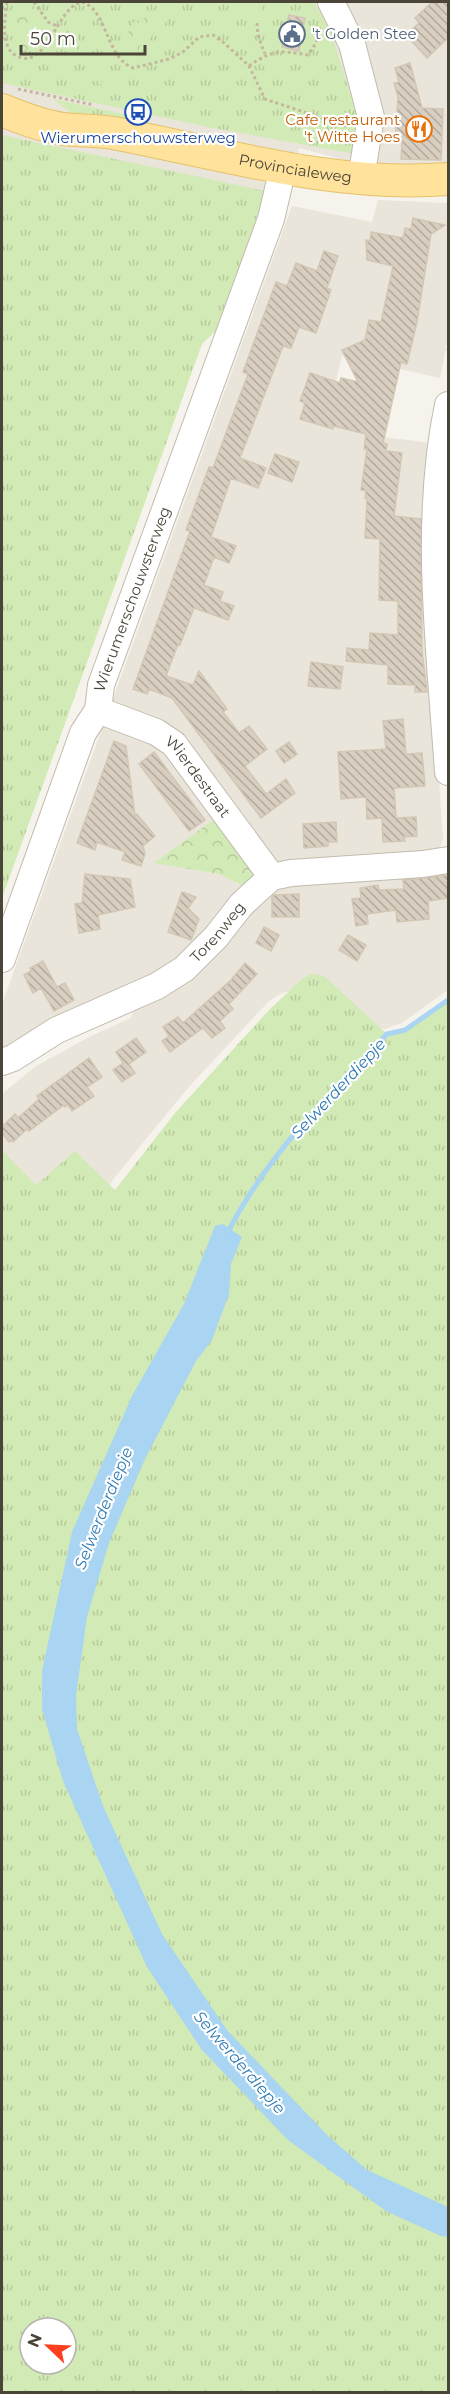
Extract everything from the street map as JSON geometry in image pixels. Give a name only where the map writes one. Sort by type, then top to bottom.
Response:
[{"type":"main road","name":"Provincialeweg","points":[[16,95],[68,117],[104,119],[283,168],[361,178],[414,181],[448,179]]},
{"type":"main road","name":"Provincialeweg","points":[[2,110],[43,125],[63,129],[104,119]]},
{"type":"street","points":[[335,9],[352,44],[371,117],[361,178]]},
{"type":"street","name":"Wierumerschouwsterweg","points":[[2,959],[83,733],[98,710],[101,685],[271,219],[283,168]]},
{"type":"street","points":[[448,405],[440,464],[448,772]]},
{"type":"street","name":"Wierdestraat","points":[[98,710],[156,732],[174,744],[272,877]]},
{"type":"street","points":[[272,877],[291,873],[423,864],[448,860]]},
{"type":"street","name":"Torenweg","points":[[2,1062],[13,1058],[57,1030],[157,986],[184,969],[216,937],[242,905],[272,877]]},
{"type":"path","points":[[7,2],[6,40],[9,50],[14,54],[26,58],[38,54],[74,4],[82,2],[94,9],[117,54],[133,68],[169,59],[183,52],[199,37],[205,35],[219,38],[249,66],[266,99],[368,133]]},
{"type":"path","points":[[34,2],[48,22],[57,26]]},
{"type":"path","points":[[249,66],[265,54],[286,51],[308,55],[316,43],[319,28],[335,9]]},
{"type":"path","points":[[257,23],[258,36],[265,54]]},
{"type":"path","points":[[16,95],[104,119]]},
{"type":"shaded area","points":[[2,2],[448,2],[448,169],[371,167],[299,148],[289,194],[250,212],[2,145]]},
{"type":"shaded area","points":[[378,200],[448,203],[448,337],[440,378],[342,356],[325,425],[376,436],[431,443],[425,573],[443,839],[435,852],[278,862],[183,739],[111,704],[292,206],[372,222]]},
{"type":"shaded area","points":[[104,723],[163,747],[216,818],[155,863],[219,874],[246,887],[189,959],[2,1058],[2,1004]]},
{"type":"shaded area","points":[[448,865],[448,990],[402,1023],[385,1029],[377,1028],[311,987],[282,993],[269,1001],[187,1089],[115,1177],[77,1231],[2,1150],[2,1094],[36,1066],[93,1035],[131,1018],[133,1012],[167,988],[277,886]]},
{"type":"green space","points":[[2,2],[26,2],[246,2],[248,24],[263,23],[262,2],[314,2],[331,32],[360,126],[355,154],[208,127],[2,83]],"holes":[[[26,2],[32,4],[7,22]],[[170,14],[155,29],[155,33],[141,42],[134,61],[127,56],[126,38]]]},
{"type":"green space","points":[[246,2],[262,2],[263,23],[247,24]]},
{"type":"green space","points":[[32,3],[42,21],[44,31],[36,49],[28,51],[17,43],[7,22],[16,4]]},
{"type":"green space","points":[[160,12],[170,14],[167,23],[161,22],[148,42],[141,43],[135,61],[127,56],[126,38],[132,23]]},
{"type":"green space","points":[[68,30],[103,83],[100,85],[66,33]]},
{"type":"green space","points":[[53,99],[131,116],[130,120],[72,114]]},
{"type":"green space","points":[[2,135],[265,191],[223,324],[202,344],[2,898]]},
{"type":"green space","points":[[216,818],[253,872],[253,877],[246,887],[219,874],[154,863]]},
{"type":"green space","points":[[311,974],[324,976],[387,1034],[405,1030],[448,999],[448,2392],[2,2392],[2,1150],[36,1185],[75,1151],[115,1190],[175,1113],[269,1010],[301,980]]},
{"type":"water","points":[[223,1224],[242,1237],[231,1264],[229,1294],[212,1340],[196,1361],[145,1459],[109,1543],[87,1617],[76,1695],[77,1729],[103,1806],[162,1934],[227,2030],[328,2136],[367,2170],[448,2207],[448,2237],[386,2211],[288,2140],[202,2050],[147,1967],[63,1781],[42,1709],[42,1671],[72,1532],[132,1396],[184,1304],[215,1226]]},
{"type":"building","points":[[432,2],[448,2],[448,38],[427,58],[406,35],[419,23],[415,18]]},
{"type":"building","points":[[289,15],[305,18],[299,51],[282,47]]},
{"type":"building","name":"Cafe restaurant 't Witte Hoes","points":[[410,63],[422,108],[443,109],[441,160],[401,159],[402,142],[395,142],[398,97],[394,83],[399,82],[395,68]]},
{"type":"building","points":[[413,218],[445,225],[431,234],[417,322],[407,364],[401,362],[383,443],[387,444],[386,451],[402,453],[394,516],[421,519],[422,650],[427,692],[415,692],[415,685],[388,684],[388,665],[346,661],[347,648],[369,650],[370,633],[398,635],[398,601],[379,600],[380,539],[365,538],[367,499],[365,498],[366,491],[361,490],[367,449],[364,449],[366,434],[333,426],[333,429],[300,419],[305,403],[300,401],[310,373],[340,383],[341,378],[358,382],[342,350],[365,340],[369,320],[381,322],[393,266],[367,260],[366,240],[370,241],[371,232],[403,238],[405,228],[411,229]]},
{"type":"building","points":[[324,251],[338,256],[327,288],[331,290],[316,333],[299,327],[291,348],[283,346],[240,458],[266,468],[258,488],[231,478],[211,537],[236,546],[229,563],[214,557],[204,585],[223,592],[220,601],[234,606],[228,620],[194,608],[166,676],[193,685],[199,671],[227,709],[223,712],[239,733],[249,726],[267,749],[245,766],[266,794],[286,779],[295,793],[261,818],[172,698],[149,689],[147,694],[133,689],[190,531],[186,530],[209,467],[213,468],[248,374],[243,372],[276,282],[287,286],[296,263],[317,271]]},
{"type":"building","points":[[275,454],[299,462],[292,482],[268,473]]},
{"type":"building","points":[[311,662],[343,667],[340,689],[308,686]]},
{"type":"building","points":[[403,719],[406,754],[422,753],[425,786],[394,788],[396,818],[416,817],[417,836],[404,837],[405,841],[383,842],[382,818],[367,819],[366,797],[341,799],[338,752],[386,749],[383,721]]},
{"type":"building","points":[[114,741],[126,746],[135,816],[137,814],[155,836],[143,846],[145,854],[141,866],[122,860],[125,852],[97,842],[95,850],[77,843]]},
{"type":"building","points":[[289,742],[297,754],[284,763],[276,751]]},
{"type":"building","points":[[154,752],[205,820],[189,831],[139,764]]},
{"type":"building","points":[[336,822],[337,842],[328,842],[328,846],[304,848],[303,824]]},
{"type":"building","points":[[85,874],[130,879],[135,907],[98,915],[100,929],[79,933],[75,904],[82,903]]},
{"type":"building","points":[[448,875],[448,898],[428,901],[429,919],[397,922],[396,910],[367,914],[368,924],[356,926],[352,899],[361,898],[360,888],[378,885],[379,890],[404,889],[403,880]]},
{"type":"building","points":[[182,892],[196,897],[188,908],[199,919],[191,940],[168,932]]},
{"type":"building","points":[[299,894],[299,917],[272,917],[272,897],[274,895]]},
{"type":"building","points":[[264,927],[279,935],[271,951],[256,943]]},
{"type":"building","points":[[348,935],[366,945],[357,961],[339,950]]},
{"type":"building","points":[[43,961],[57,987],[65,983],[74,1000],[54,1011],[41,988],[33,993],[24,975],[31,971],[30,968]]},
{"type":"building","points":[[245,963],[257,974],[229,1004],[233,1009],[220,1021],[225,1028],[212,1038],[203,1028],[170,1052],[162,1041],[169,1036],[163,1027],[178,1017],[183,1023],[231,980]]},
{"type":"building","points":[[136,1038],[146,1052],[129,1064],[135,1073],[122,1082],[113,1070],[123,1063],[116,1052]]},
{"type":"building","points":[[89,1058],[102,1077],[87,1087],[94,1096],[72,1111],[68,1105],[65,1107],[64,1105],[29,1131],[27,1129],[13,1142],[11,1140],[9,1142],[2,1133],[2,1127],[15,1114],[18,1118],[39,1099],[37,1096]]},
{"type":"waterway","name":"Selwerderdiepje","points":[[227,1234],[260,1179],[279,1153],[343,1080],[387,1034],[405,1030],[448,1000]]},
{"type":"place","name":"'t Golden Stee","points":[[292,34]]},
{"type":"place","name":"Wierumerschouwsterweg","points":[[138,112]]},
{"type":"place","name":"Cafe restaurant 't Witte Hoes","points":[[419,129]]}]
